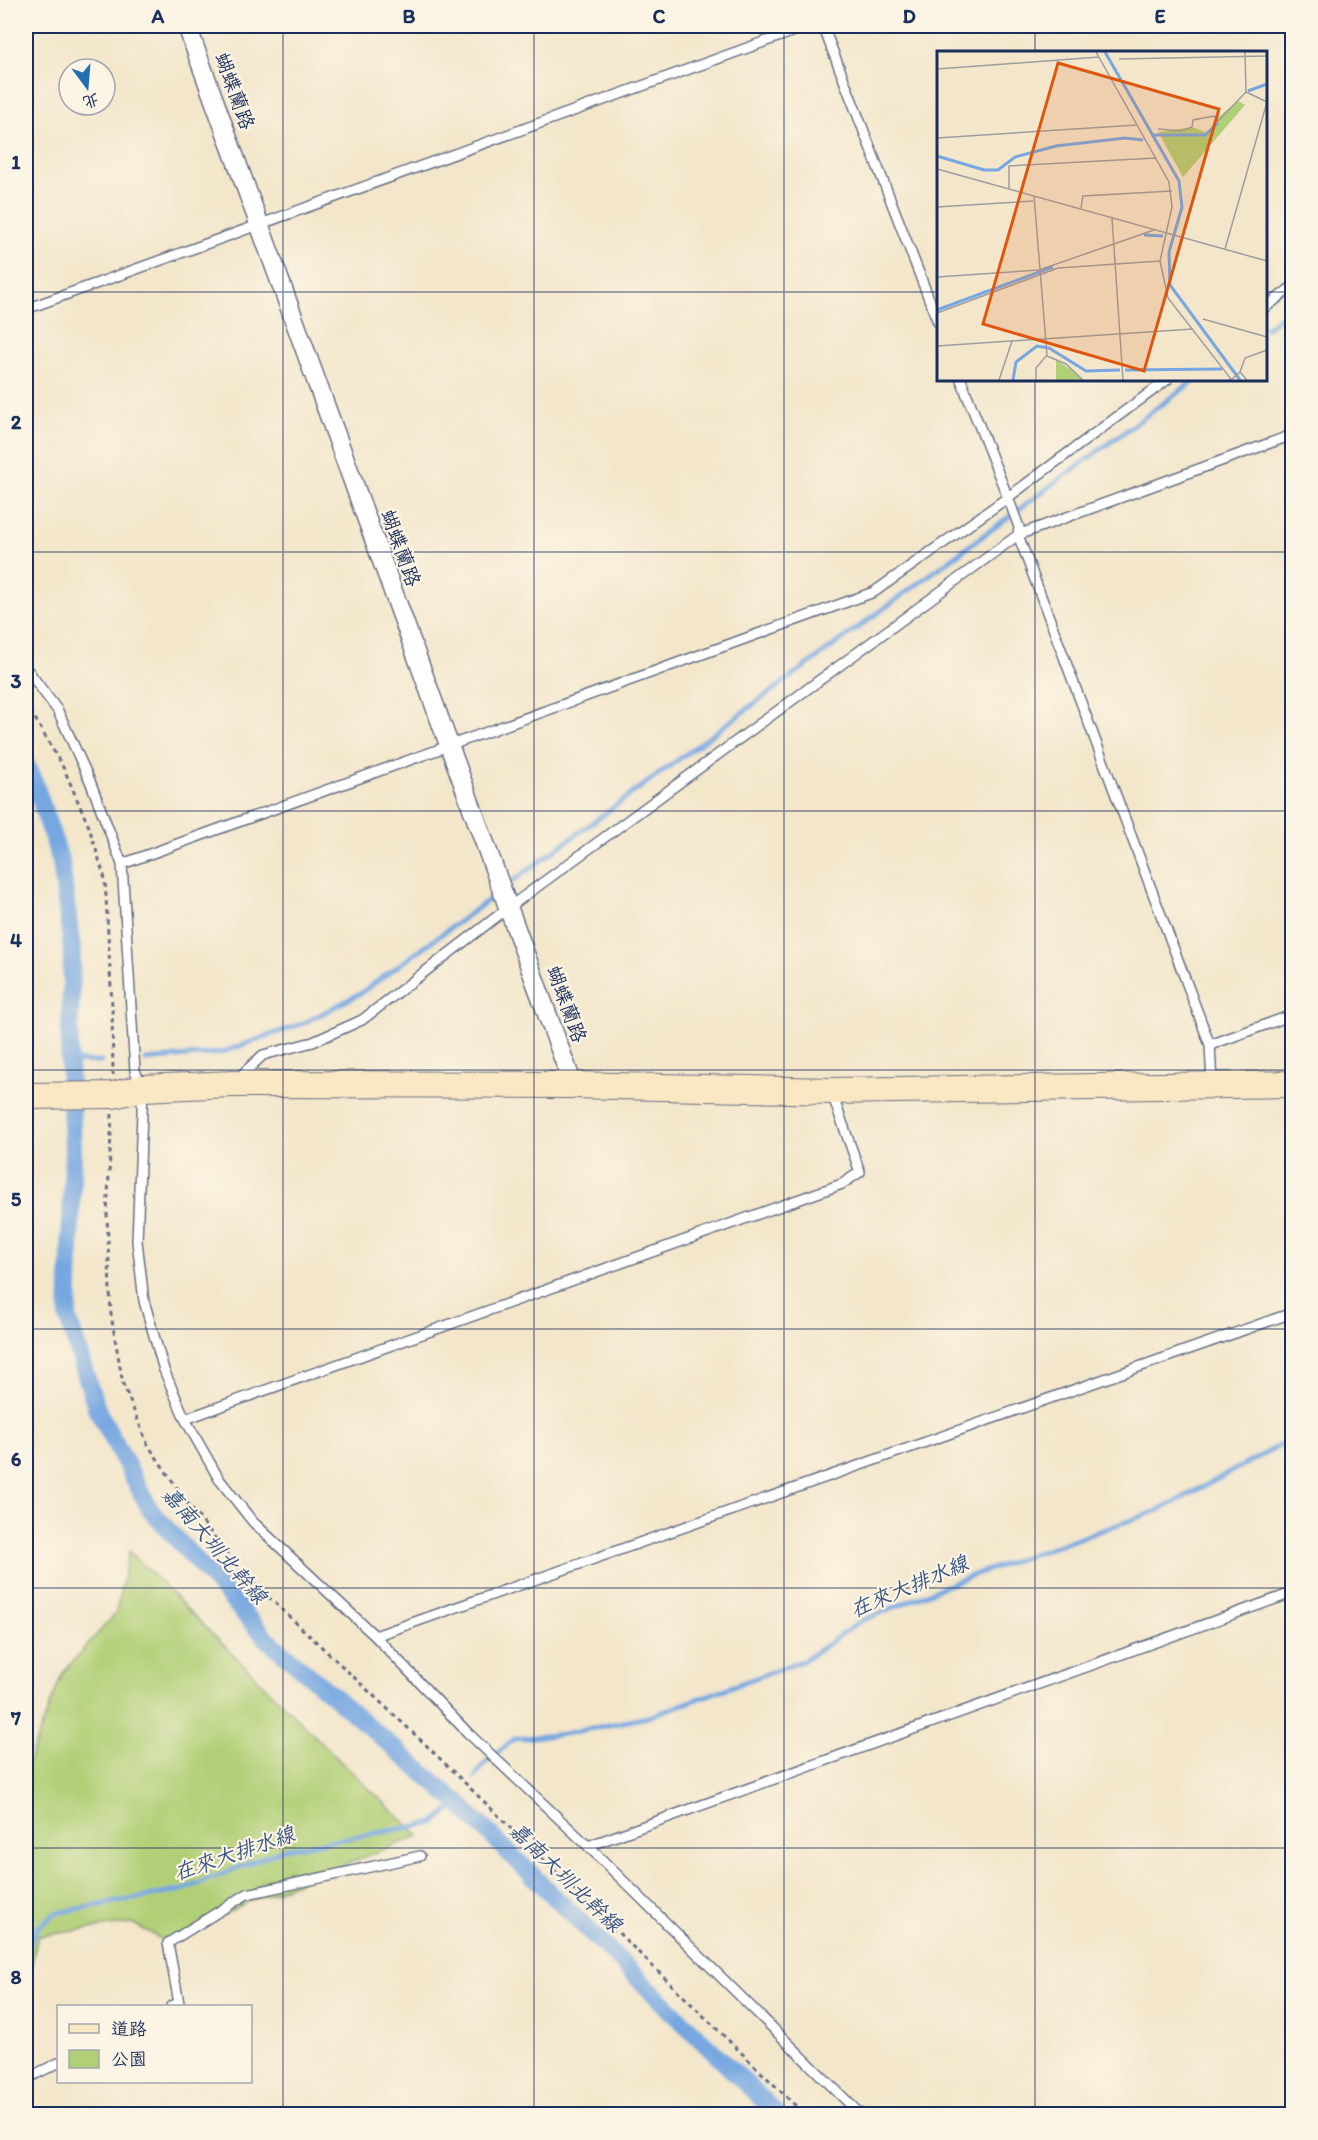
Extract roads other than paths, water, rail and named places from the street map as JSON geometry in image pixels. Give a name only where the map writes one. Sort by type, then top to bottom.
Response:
[{"type":"main road","points":[[37,1096],[113,1095],[143,1088],[232,1084],[573,1085],[831,1092],[1293,1084]]},
{"type":"street","name":"蝴蝶蘭路","points":[[187,26],[573,1085]]},
{"type":"lane","points":[[26,309],[808,26]]},
{"type":"lane","points":[[823,26],[937,317]]},
{"type":"lane","points":[[1267,306],[1293,287]]},
{"type":"lane","points":[[961,381],[1009,500],[1018,531],[1210,1045],[1212,1085]]},
{"type":"lane","points":[[122,864],[874,592],[1009,500],[1166,381]]},
{"type":"lane","points":[[232,1084],[263,1055],[313,1042],[362,1020],[508,908],[1018,531],[1293,435]]},
{"type":"lane","points":[[26,668],[58,711],[90,781],[122,864],[135,1071],[143,1088],[138,1241],[144,1301],[164,1371],[185,1419],[219,1479],[253,1521],[375,1636],[468,1733],[588,1846],[860,2115]]},
{"type":"lane","points":[[1210,1045],[1293,1015]]},
{"type":"lane","points":[[185,1419],[842,1184],[860,1172],[831,1092]]},
{"type":"lane","points":[[375,1636],[1293,1313]]},
{"type":"lane","points":[[588,1846],[1293,1593]]},
{"type":"lane","points":[[174,2005],[179,2002],[168,1943],[248,1894],[420,1856]]},
{"type":"lane","points":[[26,2073],[30,2077],[57,2064]]},
{"type":"waterway","points":[[1267,327],[1292,308]]},
{"type":"waterway","points":[[513,881],[1194,381]]},
{"type":"waterway","name":"嘉南大圳北幹線","points":[[26,765],[32,775],[61,862],[72,949],[69,1061],[73,1149],[68,1318],[96,1407],[151,1511],[268,1640],[458,1803],[777,2114]]},
{"type":"waterway","points":[[146,1060],[220,1053],[304,1023],[361,993],[490,899]]},
{"type":"waterway","points":[[69,1061],[101,1062]]},
{"type":"waterway","name":"在來大排水線","points":[[475,1777],[482,1766],[514,1739],[564,1734],[648,1717],[805,1660],[861,1621],[968,1577],[1160,1510],[1292,1439]]},
{"type":"waterway","name":"在來大排水線","points":[[26,1951],[37,1928],[56,1913],[183,1890],[284,1849],[434,1823],[458,1803],[462,1796]]}]
